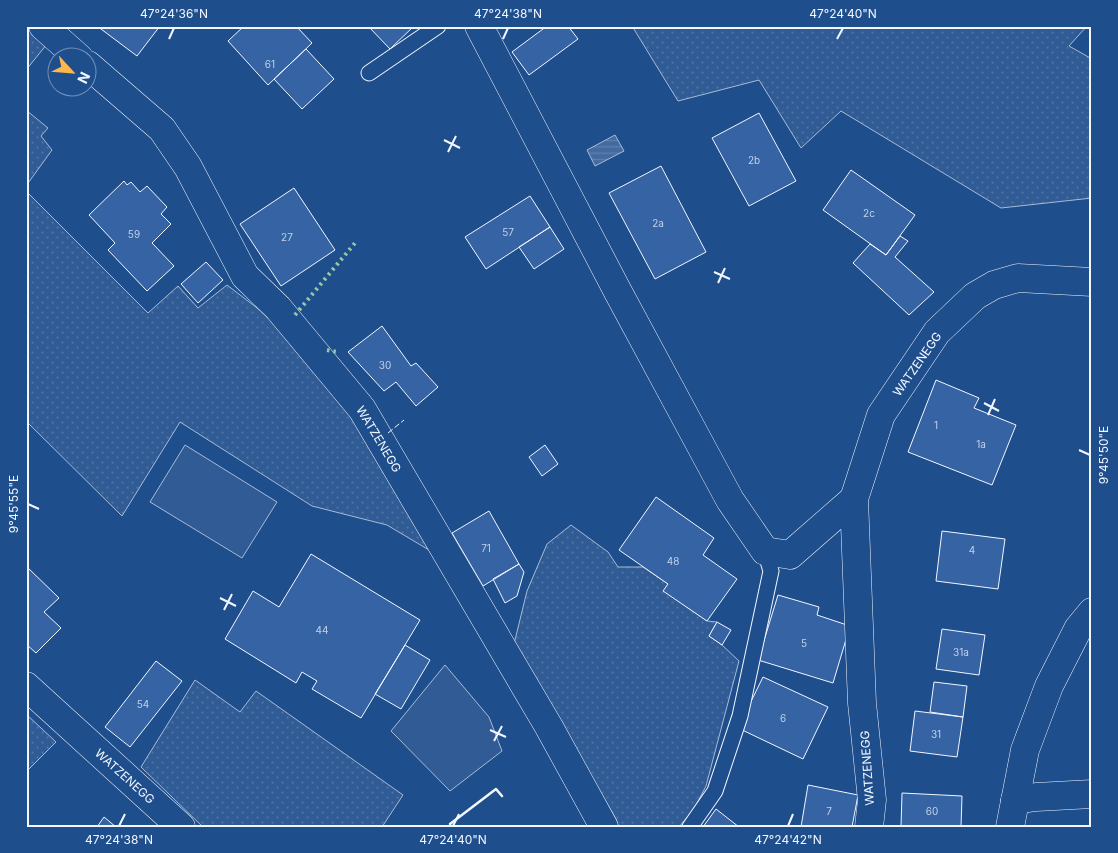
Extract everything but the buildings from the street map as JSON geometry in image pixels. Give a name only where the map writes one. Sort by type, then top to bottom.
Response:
[{"type":"street","points":[[43,26],[68,48]]},
{"type":"street","points":[[479,26],[730,500],[765,551],[790,555],[854,499]]},
{"type":"street","name":"WATZENEGG","points":[[98,74],[162,129],[188,166],[245,276],[278,308],[362,409],[549,727],[604,827]]},
{"type":"street","name":"WATZENEGG","points":[[869,827],[872,800],[862,703],[854,499],[882,415],[937,332],[975,296],[994,285],[1018,278],[1092,282]]},
{"type":"street","points":[[1010,827],[1025,750],[1049,686],[1078,630],[1092,612]]},
{"type":"street","name":"WATZENEGG","points":[[26,686],[181,827]]},
{"type":"street","points":[[1015,800],[1092,794]]},
{"type":"lane","points":[[369,73],[438,26]]},
{"type":"lane","points":[[690,827],[715,792],[740,716],[771,571],[765,551]]},
{"type":"shaded area","points":[[26,26],[47,44],[26,70]]},
{"type":"shaded area","points":[[632,26],[1087,26],[1069,46],[1092,59],[1092,198],[1001,208],[841,111],[801,148],[759,80],[678,101]]},
{"type":"shaded area","points":[[26,110],[48,128],[41,136],[52,150],[26,186]]},
{"type":"shaded area","points":[[615,135],[624,151],[595,166],[587,150]]},
{"type":"shaded area","points":[[26,191],[148,313],[178,286],[198,308],[227,285],[265,314],[352,414],[434,553],[387,525],[312,506],[180,422],[122,516],[26,421]]},
{"type":"shaded area","points":[[185,445],[277,502],[242,558],[150,502]]},
{"type":"shaded area","points":[[571,525],[608,552],[618,567],[643,567],[668,584],[664,591],[707,621],[717,622],[709,636],[739,661],[706,786],[694,809],[679,827],[619,827],[514,644],[527,591],[547,544]]},
{"type":"shaded area","points":[[445,665],[489,717],[502,751],[450,791],[391,731]]},
{"type":"shaded area","points":[[195,680],[240,712],[256,691],[403,795],[382,827],[203,827],[141,767]]},
{"type":"shaded area","points":[[26,714],[56,742],[26,772]]},
{"type":"hedge","points":[[295,315],[355,243]]},
{"type":"hedge","points":[[327,350],[338,352]]},
{"type":"fence","points":[[388,433],[404,420]]},
{"type":"wall","points":[[450,824],[496,789],[502,796]]}]
